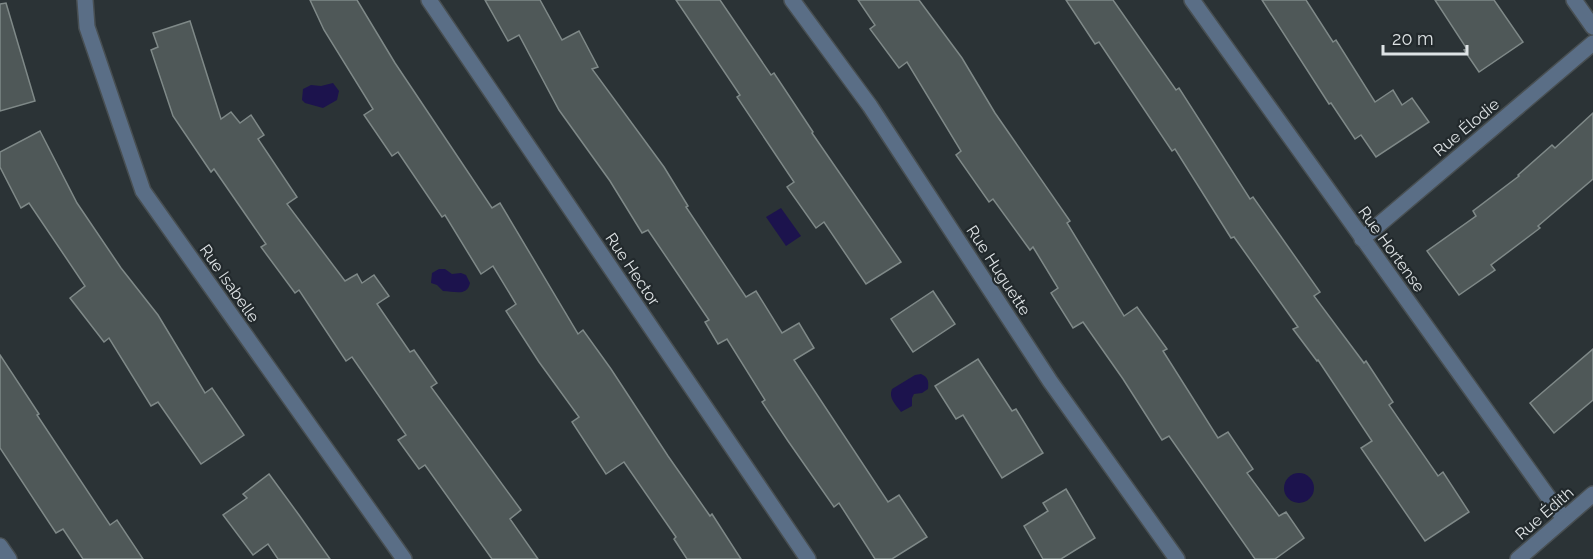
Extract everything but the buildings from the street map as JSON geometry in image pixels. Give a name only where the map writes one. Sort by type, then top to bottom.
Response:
[{"type":"street","name":"Rue Isabelle","points":[[85,0],[87,27],[143,191],[404,559]]},
{"type":"street","name":"Rue Hector","points":[[429,0],[808,559]]},
{"type":"street","name":"Rue Huguette","points":[[792,0],[870,106],[1050,381],[1177,559]]},
{"type":"street","name":"Rue Hortense","points":[[1192,0],[1564,519]]},
{"type":"street","points":[[1574,0],[1593,27]]},
{"type":"street","name":"Rue Élodie","points":[[1362,239],[1593,43]]},
{"type":"street","name":"Rue Édith","points":[[1518,559],[1593,494]]},
{"type":"street","points":[[0,546],[9,559]]},
{"type":"shaded area","points":[[333,83],[339,91],[337,100],[323,108],[302,100],[303,89],[311,85],[321,86]]},
{"type":"shaded area","points":[[781,208],[801,236],[786,246],[766,217]]},
{"type":"shaded area","points":[[445,269],[452,274],[466,275],[470,283],[466,290],[463,292],[443,291],[431,283],[432,273]]},
{"type":"shaded area","points":[[921,374],[928,380],[928,389],[914,394],[912,406],[901,412],[892,398],[892,389],[915,375]]},
{"type":"shaded area","points":[[1299,473],[1310,477],[1314,488],[1310,499],[1299,503],[1288,499],[1284,488],[1288,477]]}]
